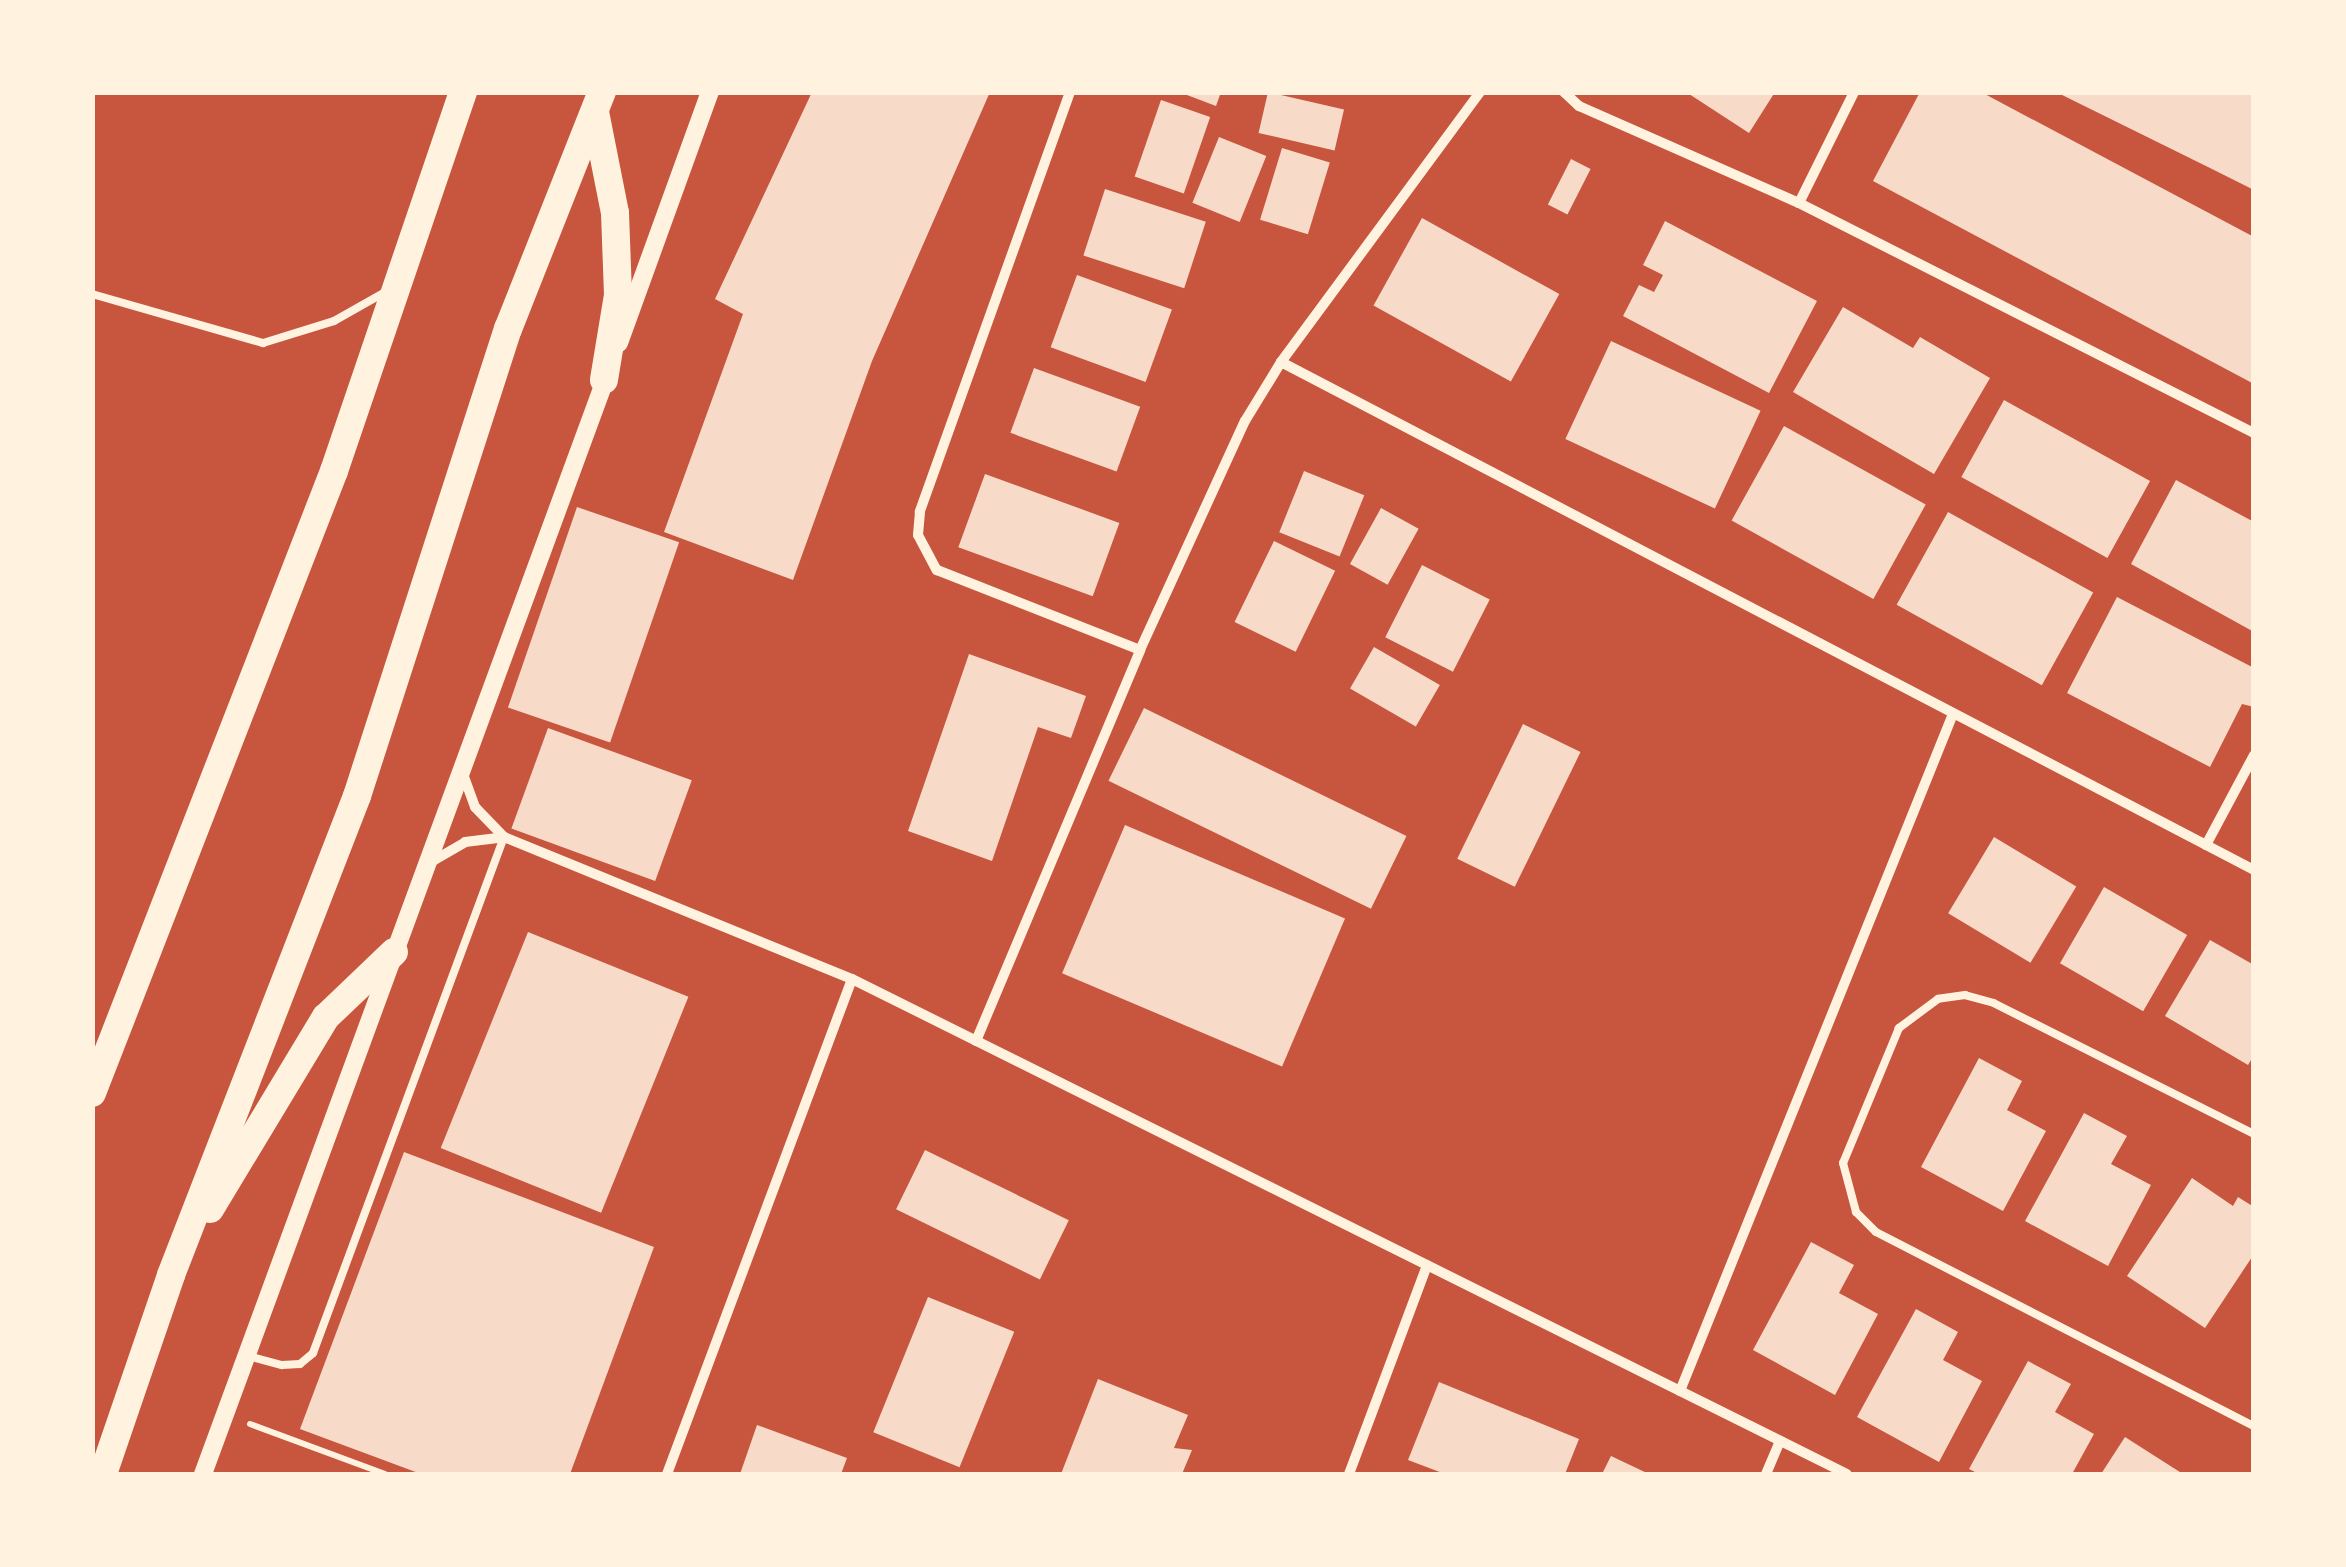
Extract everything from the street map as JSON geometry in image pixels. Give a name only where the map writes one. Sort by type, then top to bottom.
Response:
[{"type":"highway","points":[[92,1093],[334,471],[463,92]]},
{"type":"highway","points":[[598,102],[615,213],[618,295],[604,380]]},
{"type":"highway","points":[[102,1474],[171,1275],[358,796],[508,329],[598,102]]},
{"type":"highway","points":[[171,1275],[305,1047],[347,995],[394,952]]},
{"type":"street","points":[[203,1474],[710,92]]},
{"type":"street","points":[[1070,92],[920,512],[918,535],[937,570],[1140,650]]},
{"type":"street","points":[[976,1041],[1140,650],[1245,421],[1281,362],[1480,92]]},
{"type":"street","points":[[1564,92],[1579,106],[1798,203],[2254,433]]},
{"type":"street","points":[[1798,203],[1854,92]]},
{"type":"street","points":[[1281,362],[2254,870]]},
{"type":"street","points":[[1680,1391],[1954,714]]},
{"type":"street","points":[[2206,846],[2254,755]]},
{"type":"street","points":[[462,769],[475,806],[504,837],[852,979],[1847,1474]]},
{"type":"street","points":[[427,864],[465,842],[504,837]]},
{"type":"street","points":[[667,1474],[852,979]]},
{"type":"street","points":[[1350,1474],[1426,1265]]},
{"type":"street","points":[[1766,1474],[1780,1441]]},
{"type":"lane","points":[[92,294],[263,343],[334,322],[395,287]]},
{"type":"lane","points":[[247,1355],[282,1365],[300,1364],[313,1353],[504,837]]},
{"type":"lane","points":[[2254,1134],[1994,1003],[1964,995],[1927,1005],[1898,1028],[1843,1162],[1851,1201],[1876,1232],[2254,1426]]},
{"type":"path","points":[[225,1414],[385,1474]]},
{"type":"building","points":[[812,92],[990,92],[872,361],[793,580],[664,532],[743,314],[715,299]]},
{"type":"building","points":[[1179,92],[1221,92],[1216,106]]},
{"type":"building","points":[[1268,92],[1344,110],[1335,150],[1259,133]]},
{"type":"building","points":[[1686,92],[1775,92],[1749,133]]},
{"type":"building","points":[[1920,92],[1981,92],[2254,237],[2254,384],[1873,181]]},
{"type":"building","points":[[2056,92],[2254,92],[2254,190],[2208,167]]},
{"type":"building","points":[[1161,100],[1210,117],[1184,194],[1135,177]]},
{"type":"building","points":[[1219,137],[1266,156],[1240,222],[1192,203]]},
{"type":"building","points":[[1282,148],[1330,163],[1308,234],[1260,220]]},
{"type":"building","points":[[1571,159],[1591,169],[1567,214],[1548,204]]},
{"type":"building","points":[[1105,189],[1206,222],[1184,288],[1083,256]]},
{"type":"building","points":[[1422,218],[1559,294],[1511,382],[1374,305]]},
{"type":"building","points":[[1665,221],[1817,301],[1769,393],[1623,316],[1639,285],[1654,292],[1663,275],[1643,265]]},
{"type":"building","points":[[1077,275],[1172,310],[1146,382],[1051,347]]},
{"type":"building","points":[[1843,307],[1913,348],[1920,337],[1990,378],[1934,474],[1793,392]]},
{"type":"building","points":[[1611,341],[1761,411],[1715,509],[1565,439]]},
{"type":"building","points":[[1034,368],[1140,407],[1117,471],[1010,433]]},
{"type":"building","points":[[2004,400],[2150,481],[2107,558],[1961,477]]},
{"type":"building","points":[[1784,426],[1926,505],[1873,599],[1732,520]]},
{"type":"building","points":[[1304,471],[1364,495],[1340,557],[1279,532]]},
{"type":"building","points":[[985,474],[1119,523],[1093,596],[958,547]]},
{"type":"building","points":[[2176,480],[2254,522],[2254,632],[2131,564]]},
{"type":"building","points":[[577,507],[679,542],[610,743],[508,707]]},
{"type":"building","points":[[1381,508],[1419,529],[1388,585],[1350,564]]},
{"type":"building","points":[[1948,512],[2093,592],[2042,685],[1897,605]]},
{"type":"building","points":[[1274,541],[1335,571],[1296,652],[1235,622]]},
{"type":"building","points":[[1422,565],[1490,600],[1453,672],[1385,637]]},
{"type":"building","points":[[2117,597],[2254,668],[2254,707],[2242,704],[2210,767],[2067,693]]},
{"type":"building","points":[[1374,647],[1440,685],[1416,727],[1350,689]]},
{"type":"building","points":[[969,654],[1086,696],[1071,738],[1038,727],[992,861],[908,831]]},
{"type":"building","points":[[1144,708],[1406,836],[1371,909],[1108,781]]},
{"type":"building","points":[[1523,724],[1581,752],[1515,887],[1457,859]]},
{"type":"building","points":[[548,728],[692,780],[655,881],[511,829]]},
{"type":"building","points":[[1125,825],[1345,918],[1282,1067],[1062,973]]},
{"type":"building","points":[[1994,837],[2076,886],[2030,963],[1948,913]]},
{"type":"building","points":[[2104,887],[2187,935],[2143,1011],[2060,963]]},
{"type":"building","points":[[528,932],[688,997],[601,1213],[441,1148]]},
{"type":"building","points":[[2210,940],[2254,965],[2254,1055],[2248,1065],[2165,1016]]},
{"type":"building","points":[[1979,1058],[2022,1081],[2007,1110],[2046,1131],[2003,1211],[1921,1167]]},
{"type":"building","points":[[2084,1113],[2127,1136],[2111,1164],[2151,1185],[2108,1266],[2025,1221]]},
{"type":"building","points":[[925,1150],[1069,1220],[1040,1279],[896,1209]]},
{"type":"building","points":[[404,1152],[654,1247],[570,1474],[421,1474],[300,1429]]},
{"type":"building","points":[[2192,1178],[2233,1206],[2238,1197],[2254,1207],[2254,1254],[2205,1328],[2127,1276]]},
{"type":"building","points":[[1811,1242],[1854,1265],[1839,1293],[1878,1314],[1835,1395],[1753,1350]]},
{"type":"building","points":[[928,1297],[1014,1332],[960,1467],[873,1432]]},
{"type":"building","points":[[1916,1309],[1958,1332],[1943,1360],[1982,1381],[1939,1462],[1857,1417]]},
{"type":"building","points":[[2028,1361],[2071,1384],[2055,1412],[2094,1434],[2072,1474],[1979,1474],[1969,1469]]},
{"type":"building","points":[[1098,1379],[1188,1415],[1174,1448],[1192,1450],[1182,1474],[1061,1474]]},
{"type":"building","points":[[1439,1382],[1579,1439],[1565,1474],[1445,1474],[1408,1460]]},
{"type":"building","points":[[757,1425],[847,1458],[841,1474],[740,1474]]},
{"type":"building","points":[[2125,1437],[2183,1474],[2101,1474]]},
{"type":"building","points":[[1611,1456],[1649,1474],[1602,1474]]}]
